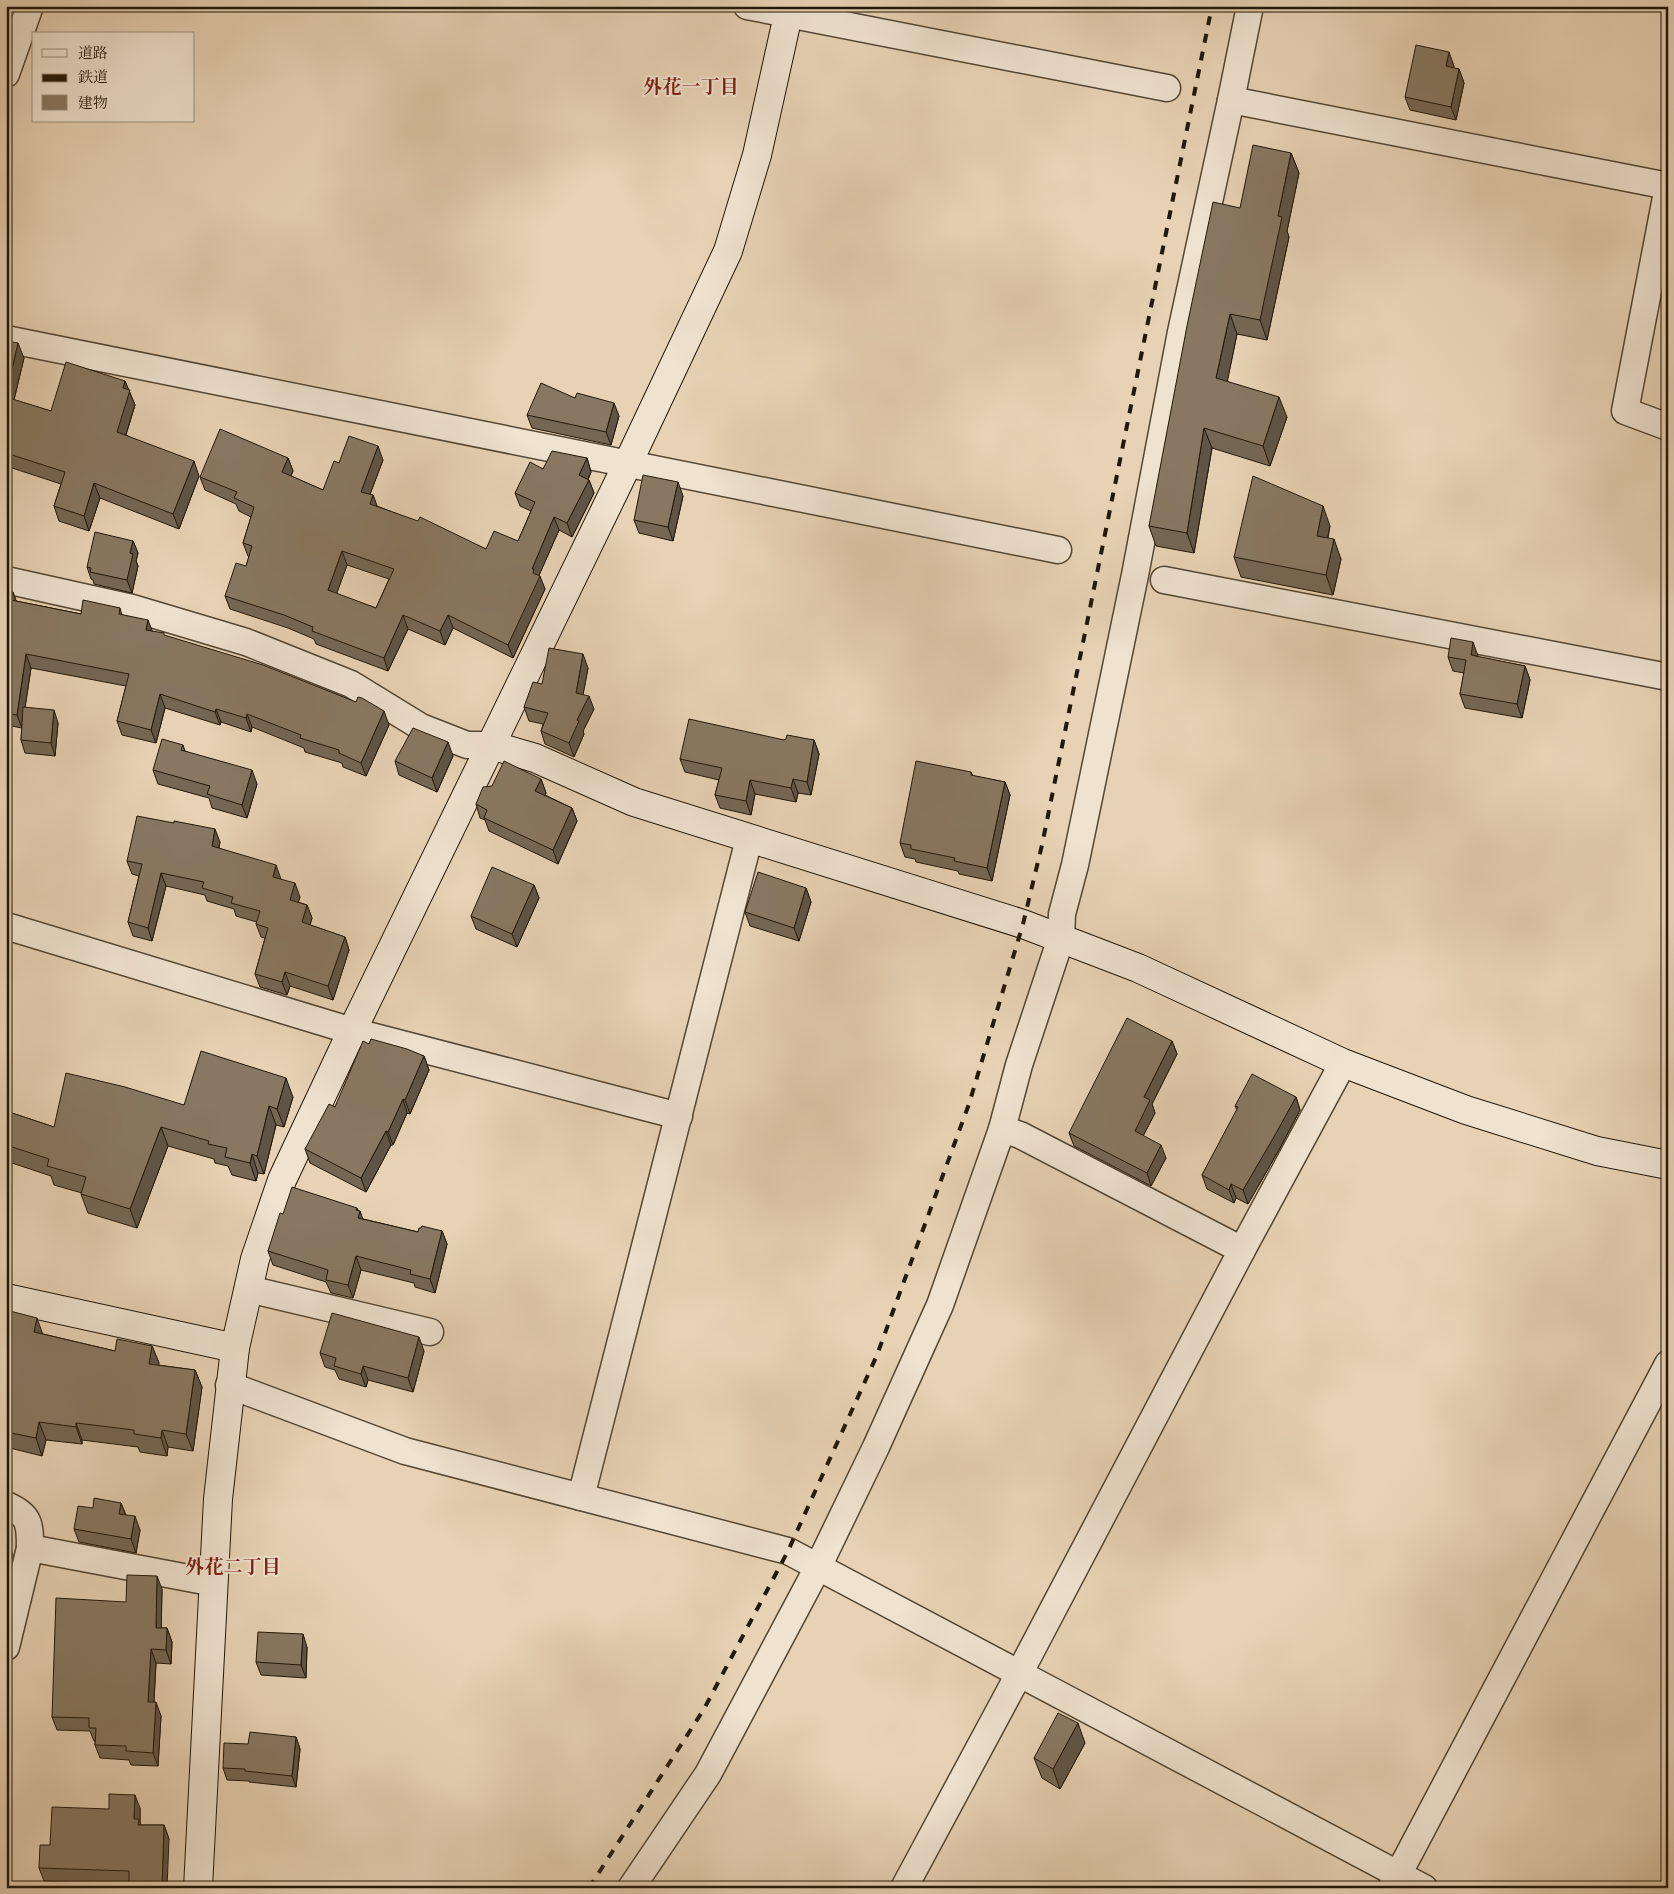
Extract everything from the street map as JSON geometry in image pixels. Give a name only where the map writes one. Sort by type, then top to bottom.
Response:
[{"type":"street","points":[[6,74],[30,6]]},
{"type":"street","points":[[747,6],[789,11],[1166,88]]},
{"type":"street","points":[[631,1888],[708,1774],[818,1567],[876,1447],[940,1305],[1002,1129],[1019,1065],[1061,938],[1062,914],[1075,865],[1135,575],[1181,332],[1232,100],[1250,6]]},
{"type":"street","points":[[198,1888],[218,1499],[234,1348],[255,1259],[282,1180],[352,1031],[628,464],[728,251],[757,155],[789,11]]},
{"type":"street","points":[[1232,100],[1668,186],[1625,411],[1668,427]]},
{"type":"street","points":[[6,339],[1058,550]]},
{"type":"street","points":[[6,580],[132,608],[246,642],[351,684],[420,727],[468,745],[491,745],[535,758],[634,802],[957,903],[1061,938],[1138,968],[1343,1063],[1466,1110],[1597,1151],[1668,1164]]},
{"type":"street","points":[[1164,580],[1668,677]]},
{"type":"street","points":[[581,1497],[749,839]]},
{"type":"street","points":[[6,926],[352,1031],[679,1116]]},
{"type":"street","points":[[904,1888],[1343,1063]]},
{"type":"street","points":[[1002,1129],[1020,1135],[1242,1250]]},
{"type":"street","points":[[248,1289],[430,1332]]},
{"type":"street","points":[[6,1298],[234,1348]]},
{"type":"street","points":[[1395,1881],[1668,1364]]},
{"type":"street","points":[[229,1385],[405,1451],[788,1551],[1019,1674],[1395,1881],[1424,1888]]},
{"type":"street","points":[[6,1505],[20,1510],[30,1525],[30,1548],[6,1646]]},
{"type":"street","points":[[30,1548],[199,1580],[214,1578]]},
{"type":"building","points":[[1416,45],[1449,52],[1446,66],[1459,69],[1451,107],[1405,97]]},
{"type":"building","points":[[1253,145],[1291,153],[1278,216],[1282,217],[1260,320],[1230,314],[1216,378],[1279,397],[1263,446],[1204,428],[1187,533],[1149,526],[1213,202],[1240,208]]},
{"type":"building","points":[[6,341],[18,343],[6,394]]},
{"type":"building","points":[[66,362],[125,381],[123,388],[130,390],[117,432],[194,461],[173,514],[94,483],[84,516],[54,506],[65,472],[6,453],[6,397],[51,411]]},
{"type":"building","points":[[541,383],[575,398],[577,393],[614,403],[606,432],[527,415]]},
{"type":"building","points":[[220,429],[288,458],[282,472],[323,490],[334,461],[339,463],[349,436],[378,446],[361,492],[373,495],[370,504],[418,521],[420,517],[486,549],[494,531],[518,541],[535,502],[515,493],[530,462],[543,469],[552,451],[587,458],[579,475],[589,480],[567,523],[554,517],[532,569],[534,569],[533,573],[540,576],[508,645],[448,615],[440,631],[403,615],[384,658],[312,631],[313,627],[284,615],[225,596],[236,563],[246,566],[252,546],[243,543],[254,507],[234,498],[237,492],[200,477]],"holes":[[[342,551],[394,569],[376,608],[328,590]]]},
{"type":"building","points":[[643,475],[678,482],[668,527],[634,520]]},
{"type":"building","points":[[1253,476],[1323,506],[1317,536],[1334,539],[1326,575],[1234,557]]},
{"type":"building","points":[[95,532],[133,541],[130,553],[133,554],[127,580],[90,572],[91,568],[87,567]]},
{"type":"building","points":[[6,591],[13,592],[11,600],[81,614],[83,600],[120,608],[119,614],[148,620],[146,630],[164,633],[164,635],[263,665],[356,702],[358,697],[362,698],[384,711],[361,763],[339,753],[339,750],[300,738],[301,735],[247,714],[246,718],[216,709],[215,712],[160,694],[151,730],[117,721],[129,674],[26,654],[17,715],[6,713]]},
{"type":"building","points":[[1451,638],[1473,642],[1471,655],[1525,666],[1517,704],[1460,694],[1466,660],[1448,657]]},
{"type":"building","points":[[549,648],[583,654],[576,693],[589,696],[577,720],[579,721],[569,743],[541,731],[548,713],[524,707],[533,682],[542,684]]},
{"type":"building","points":[[23,707],[54,710],[51,743],[21,740]]},
{"type":"building","points":[[689,719],[784,740],[787,735],[814,740],[807,782],[793,779],[791,788],[750,780],[746,801],[715,795],[722,768],[680,759]]},
{"type":"building","points":[[413,728],[448,742],[432,778],[395,761]]},
{"type":"building","points":[[162,739],[183,745],[181,750],[252,770],[242,805],[207,794],[210,786],[153,770]]},
{"type":"building","points":[[504,761],[541,779],[535,791],[572,808],[553,850],[484,818],[487,810],[476,804],[483,787],[492,786]]},
{"type":"building","points":[[916,761],[971,772],[971,775],[1005,782],[987,868],[954,861],[955,858],[911,849],[911,845],[900,843]]},
{"type":"building","points":[[137,816],[215,829],[212,846],[276,865],[273,877],[295,883],[290,900],[307,905],[302,922],[345,937],[328,986],[285,972],[282,982],[255,974],[268,928],[256,924],[260,911],[231,903],[233,897],[202,888],[204,882],[161,873],[148,928],[128,922],[142,864],[127,861]]},
{"type":"building","points":[[492,867],[534,885],[512,934],[471,916]]},
{"type":"building","points":[[758,872],[806,888],[794,928],[745,912]]},
{"type":"building","points":[[1127,1018],[1172,1041],[1144,1097],[1150,1100],[1135,1131],[1161,1145],[1147,1173],[1069,1133]]},
{"type":"building","points":[[371,1039],[424,1056],[405,1100],[403,1099],[388,1132],[386,1131],[361,1178],[305,1149],[329,1104],[335,1107],[363,1041],[369,1044]]},
{"type":"building","points":[[201,1051],[286,1078],[277,1109],[269,1106],[257,1156],[252,1154],[250,1163],[225,1157],[227,1148],[208,1144],[209,1141],[161,1127],[130,1209],[81,1194],[86,1177],[47,1166],[49,1159],[6,1145],[6,1111],[54,1127],[66,1073],[125,1087],[184,1105]]},
{"type":"building","points":[[1252,1074],[1296,1097],[1243,1190],[1231,1184],[1229,1190],[1202,1175],[1238,1107],[1235,1106]]},
{"type":"building","points":[[292,1187],[357,1208],[356,1210],[360,1211],[358,1218],[418,1232],[422,1226],[442,1231],[430,1279],[410,1274],[411,1270],[356,1256],[348,1285],[326,1280],[328,1270],[268,1251],[280,1213],[283,1214]]},
{"type":"building","points":[[6,1310],[37,1318],[34,1332],[115,1351],[117,1339],[152,1346],[149,1364],[195,1370],[186,1434],[162,1430],[161,1438],[134,1434],[134,1430],[76,1423],[76,1427],[39,1422],[36,1438],[6,1432]]},
{"type":"building","points":[[332,1313],[419,1337],[408,1378],[363,1366],[361,1374],[334,1366],[336,1358],[320,1353]]},
{"type":"building","points":[[94,1498],[121,1503],[119,1514],[135,1516],[131,1539],[74,1529],[78,1506],[93,1508]]},
{"type":"building","points":[[127,1575],[157,1576],[156,1628],[167,1628],[166,1650],[151,1649],[148,1702],[156,1702],[153,1753],[126,1751],[126,1746],[95,1745],[96,1728],[89,1728],[89,1718],[52,1717],[56,1598],[126,1602]]},
{"type":"building","points":[[258,1632],[303,1634],[301,1665],[256,1662]]},
{"type":"building","points":[[1058,1713],[1078,1723],[1053,1769],[1034,1758]]},
{"type":"building","points":[[250,1732],[296,1737],[292,1776],[245,1771],[245,1769],[223,1768],[224,1743],[248,1744]]},
{"type":"building","points":[[109,1794],[135,1795],[134,1819],[139,1819],[138,1825],[164,1825],[162,1888],[129,1888],[129,1871],[39,1868],[40,1845],[50,1845],[52,1807],[109,1809]]},
{"type":"railway","points":[[589,1888],[704,1709],[788,1551],[877,1355],[969,1104],[1023,924],[1042,845],[1212,6]]},
{"type":"district","name":"外花一丁目","points":[[691,87]]},
{"type":"district","name":"外花二丁目","points":[[233,1567]]}]
